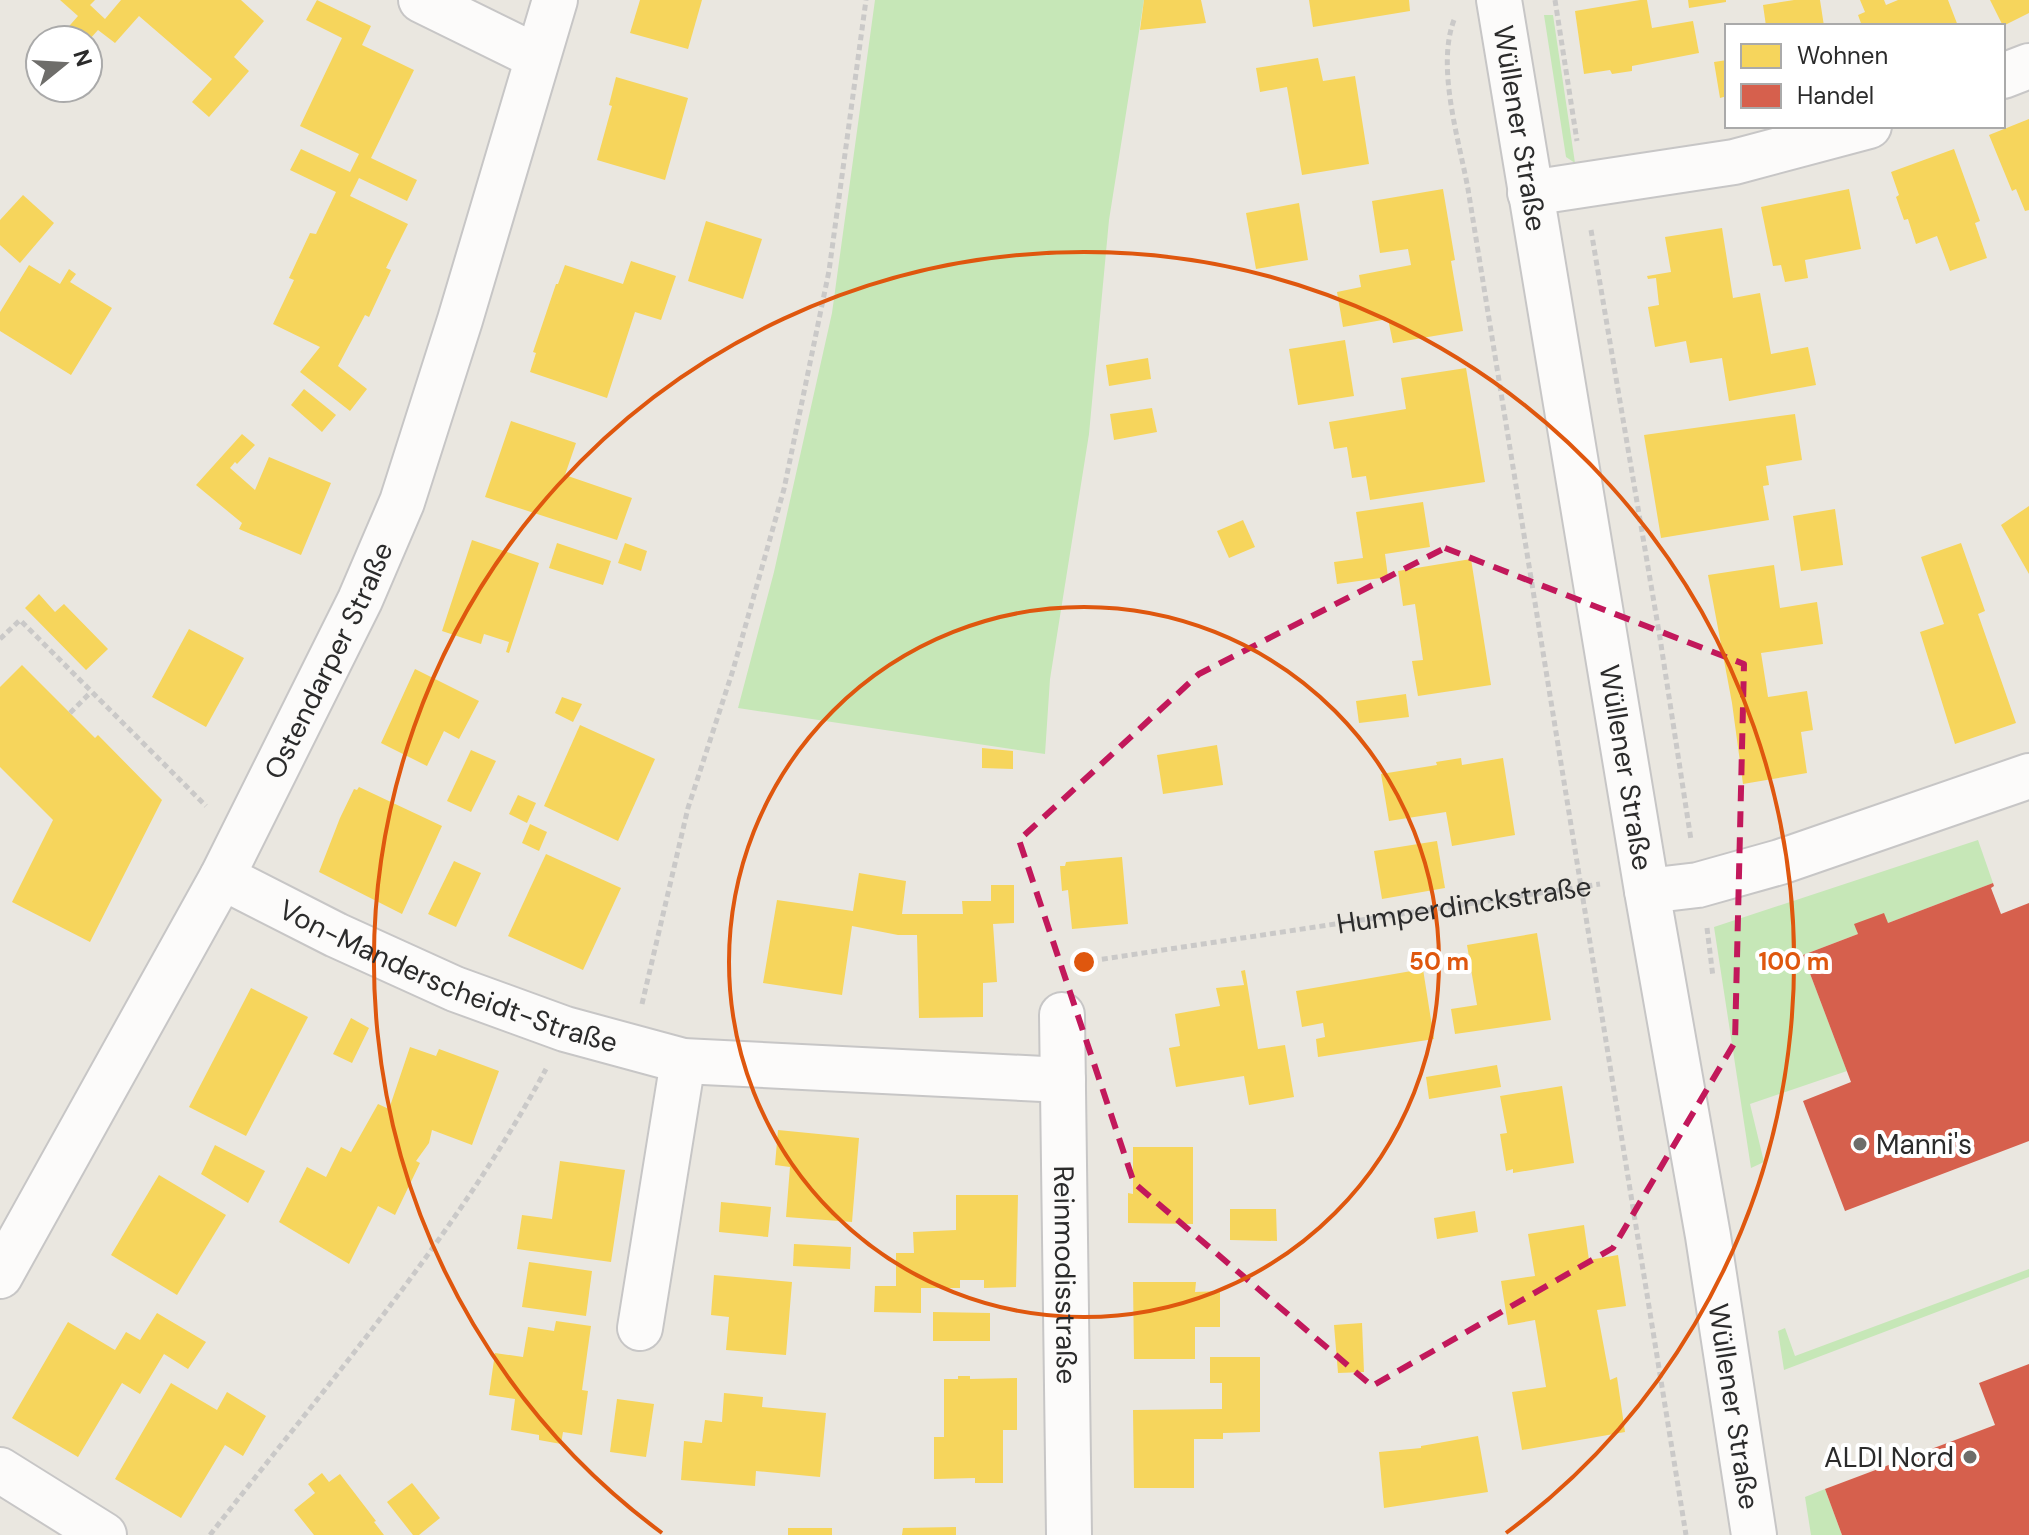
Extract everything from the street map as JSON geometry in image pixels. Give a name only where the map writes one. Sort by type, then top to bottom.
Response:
[{"type":"street","points":[[421,0],[537,57]]},
{"type":"street","name":"Ostendarper Straße","points":[[0,1276],[222,877],[354,613],[402,502],[460,320],[555,0]]},
{"type":"street","name":"Wüllener Straße","points":[[1499,0],[1647,891],[1708,1236],[1754,1535]]},
{"type":"street","points":[[2005,75],[2029,66]]},
{"type":"street","points":[[1530,193],[1734,162],[1862,128]]},
{"type":"street","points":[[1647,891],[1698,885],[1838,844],[2029,776]]},
{"type":"street","name":"Von-Manderscheidt-Straße","points":[[222,877],[336,935],[455,989],[565,1029],[683,1061],[1063,1080]]},
{"type":"street","name":"Reinmodisstraße","points":[[1062,1015],[1069,1535]]},
{"type":"street","points":[[640,1328],[683,1061]]},
{"type":"street","points":[[0,1470],[104,1535]]},
{"type":"path","points":[[632,1048],[688,808],[733,670],[784,489],[829,271],[866,0]]},
{"type":"path","points":[[1555,0],[1698,885]]},
{"type":"path","points":[[1455,17],[1449,32],[1445,63],[1686,1535]]},
{"type":"path","points":[[0,639],[20,620],[215,815]]},
{"type":"path","points":[[70,713],[91,692]]},
{"type":"path","name":"Humperdinckstraße","points":[[1062,1015],[1074,972],[1097,960],[1582,886],[1610,883],[1647,891]]},
{"type":"path","points":[[210,1535],[411,1279],[515,1127],[565,1029]]},
{"type":"highlighted area","points":[[1445,548],[1744,664],[1735,1042],[1613,1248],[1372,1386],[1134,1183],[1019,840],[1199,674]]},
{"type":"green space","points":[[875,0],[1144,0],[1109,220],[1089,434],[1050,679],[1045,754],[738,708],[774,572],[832,313]]},
{"type":"green space","points":[[1544,15],[1553,15],[1575,163],[1566,157]]},
{"type":"green space","points":[[1978,840],[1993,883],[1888,923],[1855,924],[1858,934],[1803,955],[1847,1071],[1750,1104],[1764,1162],[1751,1168],[1714,927]]},
{"type":"green space","points":[[2029,1269],[2029,1277],[1784,1370],[1778,1331],[1785,1328],[1795,1356]]},
{"type":"green space","points":[[1825,1489],[1842,1535],[1811,1535],[1805,1497]]},
{"type":"building: Wohnen","points":[[60,0],[95,0],[90,5],[105,19],[121,0],[241,0],[264,21],[234,57],[249,71],[209,117],[192,102],[212,79],[139,16],[115,43],[104,35],[104,24],[71,24],[78,16]]},
{"type":"building: Wohnen","points":[[317,0],[371,26],[362,45],[414,70],[371,158],[417,180],[407,201],[359,178],[350,196],[408,224],[386,268],[391,270],[369,317],[365,315],[338,366],[367,389],[350,411],[300,372],[320,347],[273,324],[294,280],[289,278],[310,233],[316,234],[336,192],[290,170],[301,149],[350,172],[359,154],[300,126],[342,38],[306,20]]},
{"type":"building: Wohnen","points":[[640,0],[702,0],[688,49],[630,33]]},
{"type":"building: Wohnen","points":[[1144,0],[1201,0],[1206,23],[1140,30]]},
{"type":"building: Wohnen","points":[[1309,0],[1409,0],[1410,11],[1313,27]]},
{"type":"building: Wohnen","points":[[1647,0],[1652,28],[1693,21],[1699,53],[1632,66],[1632,71],[1584,74],[1575,11]]},
{"type":"building: Wohnen","points":[[1688,0],[1726,0],[1726,2],[1689,8]]},
{"type":"building: Wohnen","points":[[1820,0],[1824,24],[1766,24],[1763,5]]},
{"type":"building: Wohnen","points":[[1860,0],[1884,0],[1886,5],[1898,0],[1948,0],[1957,24],[1861,24],[1858,15],[1865,12]]},
{"type":"building: Wohnen","points":[[1990,0],[2029,0],[2029,13],[2002,24]]},
{"type":"building: Wohnen","points":[[1318,58],[1323,81],[1355,76],[1369,164],[1302,175],[1287,87],[1260,92],[1256,68]]},
{"type":"building: Wohnen","points":[[1725,60],[1725,97],[1720,98],[1714,62]]},
{"type":"building: Wohnen","points":[[616,77],[688,98],[665,180],[597,160],[612,106],[609,105]]},
{"type":"building: Wohnen","points":[[2029,119],[2029,210],[2025,211],[2016,189],[2012,191],[1989,135]]},
{"type":"building: Wohnen","points":[[1954,149],[1980,221],[1975,223],[1987,258],[1950,271],[1937,236],[1916,244],[1908,219],[1904,220],[1896,197],[1899,195],[1891,172]]},
{"type":"building: Wohnen","points":[[1443,189],[1463,331],[1393,343],[1388,319],[1343,327],[1337,292],[1361,287],[1359,275],[1411,265],[1408,249],[1380,253],[1372,201]]},
{"type":"building: Wohnen","points":[[1849,189],[1861,249],[1805,260],[1808,278],[1785,282],[1781,265],[1773,266],[1761,207]]},
{"type":"building: Wohnen","points":[[23,195],[54,223],[20,263],[0,245],[0,220]]},
{"type":"building: Wohnen","points":[[1299,203],[1308,260],[1256,269],[1246,213]]},
{"type":"building: Wohnen","points":[[706,221],[762,239],[743,299],[688,281]]},
{"type":"building: Wohnen","points":[[1722,228],[1733,298],[1760,293],[1771,354],[1808,347],[1816,385],[1729,401],[1722,358],[1690,363],[1686,341],[1655,347],[1648,307],[1659,305],[1656,278],[1648,279],[1647,276],[1671,272],[1665,237]]},
{"type":"building: Wohnen","points":[[631,261],[676,276],[661,320],[635,312],[607,398],[530,372],[536,353],[533,352],[565,265],[623,284]]},
{"type":"building: Wohnen","points":[[29,265],[60,284],[69,269],[76,274],[70,282],[112,308],[71,375],[0,331],[0,312]]},
{"type":"building: Wohnen","points":[[1345,340],[1354,396],[1298,405],[1289,349]]},
{"type":"building: Wohnen","points":[[1148,358],[1151,379],[1109,386],[1106,365]]},
{"type":"building: Wohnen","points":[[1466,368],[1485,482],[1370,500],[1366,476],[1352,478],[1347,447],[1334,449],[1329,422],[1406,409],[1401,378]]},
{"type":"building: Wohnen","points":[[304,389],[336,415],[322,432],[291,405]]},
{"type":"building: Wohnen","points":[[1152,408],[1157,432],[1114,440],[1110,414]]},
{"type":"building: Wohnen","points":[[1795,414],[1802,460],[1766,466],[1769,485],[1763,486],[1769,520],[1661,538],[1644,435]]},
{"type":"building: Wohnen","points":[[511,421],[576,443],[565,475],[632,498],[617,540],[485,497]]},
{"type":"building: Wohnen","points":[[242,434],[255,445],[230,468],[255,490],[269,457],[331,483],[301,555],[239,529],[242,523],[196,485]]},
{"type":"building: Wohnen","points":[[1423,502],[1430,547],[1385,554],[1388,577],[1337,584],[1334,562],[1363,558],[1356,512]]},
{"type":"building: Wohnen","points":[[2029,506],[2029,574],[2001,525]]},
{"type":"building: Wohnen","points":[[1835,509],[1843,565],[1801,571],[1793,516]]},
{"type":"building: Wohnen","points":[[1243,520],[1255,547],[1229,558],[1217,531]]},
{"type":"building: Wohnen","points":[[472,540],[539,563],[509,653],[506,652],[509,642],[484,634],[481,644],[442,631]]},
{"type":"building: Wohnen","points":[[557,543],[611,561],[603,585],[549,568]]},
{"type":"building: Wohnen","points":[[625,543],[647,551],[641,571],[618,563]]},
{"type":"building: Wohnen","points":[[1961,543],[1985,611],[1978,614],[2016,723],[1955,744],[1920,632],[1944,624],[1921,557]]},
{"type":"building: Wohnen","points":[[1471,559],[1491,685],[1418,696],[1412,661],[1423,660],[1415,604],[1403,606],[1398,571]]},
{"type":"building: Wohnen","points":[[1774,565],[1780,608],[1817,602],[1823,644],[1761,653],[1768,697],[1807,691],[1813,730],[1801,732],[1807,773],[1743,784],[1732,703],[1708,575]]},
{"type":"building: Wohnen","points":[[39,594],[55,612],[64,604],[108,649],[86,670],[25,608]]},
{"type":"building: Wohnen","points":[[189,629],[244,658],[206,727],[152,697]]},
{"type":"building: Wohnen","points":[[22,665],[162,800],[90,942],[12,902],[53,820],[0,767],[0,687]]},
{"type":"building: Wohnen","points":[[415,669],[479,701],[459,739],[444,731],[427,766],[381,743]]},
{"type":"building: Wohnen","points":[[1406,694],[1409,717],[1359,723],[1356,701]]},
{"type":"building: Wohnen","points":[[562,697],[582,704],[573,722],[555,713]]},
{"type":"building: Wohnen","points":[[580,725],[655,759],[618,841],[544,806]]},
{"type":"building: Wohnen","points":[[1217,745],[1223,785],[1163,794],[1157,755]]},
{"type":"building: Wohnen","points":[[982,748],[1013,751],[1013,769],[982,768]]},
{"type":"building: Wohnen","points":[[471,750],[496,761],[471,812],[447,801]]},
{"type":"building: Wohnen","points":[[1461,758],[1462,765],[1503,758],[1515,835],[1452,846],[1446,812],[1389,821],[1381,774]]},
{"type":"building: Wohnen","points":[[359,787],[442,826],[402,914],[319,872],[340,818],[354,789]]},
{"type":"building: Wohnen","points":[[518,795],[536,803],[527,823],[509,814]]},
{"type":"building: Wohnen","points":[[530,824],[547,832],[539,851],[522,843]]},
{"type":"building: Wohnen","points":[[1437,841],[1445,888],[1382,899],[1374,851]]},
{"type":"building: Wohnen","points":[[546,854],[621,888],[583,970],[508,936]]},
{"type":"building: Wohnen","points":[[1122,857],[1128,924],[1072,929],[1068,890],[1062,891],[1060,866],[1065,866],[1066,862]]},
{"type":"building: Wohnen","points":[[454,861],[481,873],[456,927],[428,914]]},
{"type":"building: Wohnen","points":[[859,873],[906,881],[902,914],[963,914],[962,901],[991,901],[991,885],[1014,885],[1014,923],[993,924],[997,982],[983,983],[983,1017],[919,1018],[917,935],[898,935],[852,926],[842,995],[763,983],[777,900],[853,911]]},
{"type":"building: Wohnen","points":[[1537,933],[1551,1020],[1455,1034],[1451,1009],[1477,1005],[1467,945]]},
{"type":"building: Wohnen","points":[[1423,969],[1434,1039],[1318,1057],[1316,1039],[1325,1037],[1323,1023],[1302,1027],[1296,991]]},
{"type":"building: Wohnen","points":[[1245,970],[1258,1049],[1285,1045],[1294,1097],[1249,1105],[1244,1076],[1176,1087],[1169,1048],[1180,1046],[1175,1014],[1220,1006],[1216,988],[1244,985],[1241,971]]},
{"type":"building: Wohnen","points":[[251,988],[308,1017],[246,1136],[189,1107]]},
{"type":"building: Wohnen","points":[[351,1018],[369,1028],[352,1063],[333,1054]]},
{"type":"building: Wohnen","points":[[410,1047],[436,1056],[439,1049],[499,1071],[472,1145],[432,1130],[429,1143],[416,1161],[420,1163],[395,1215],[378,1206],[349,1264],[279,1222],[307,1167],[326,1177],[341,1147],[351,1152],[378,1104],[389,1109]]},
{"type":"building: Wohnen","points":[[1497,1065],[1501,1087],[1429,1099],[1426,1077]]},
{"type":"building: Wohnen","points":[[1562,1086],[1574,1163],[1513,1173],[1513,1169],[1506,1171],[1500,1134],[1507,1133],[1500,1096]]},
{"type":"building: Wohnen","points":[[778,1130],[859,1138],[852,1222],[786,1217],[790,1167],[775,1165]]},
{"type":"building: Wohnen","points":[[215,1145],[265,1171],[248,1203],[201,1174]]},
{"type":"building: Wohnen","points":[[1133,1147],[1193,1147],[1193,1224],[1128,1223],[1128,1193],[1133,1194]]},
{"type":"building: Wohnen","points":[[560,1161],[625,1170],[611,1262],[517,1249],[522,1215],[552,1219]]},
{"type":"building: Wohnen","points":[[159,1175],[226,1215],[177,1295],[111,1255]]},
{"type":"building: Wohnen","points":[[956,1195],[1018,1195],[1016,1287],[984,1288],[984,1280],[960,1280],[960,1288],[921,1288],[921,1313],[874,1312],[875,1286],[896,1286],[896,1253],[914,1253],[913,1232],[956,1230]]},
{"type":"building: Wohnen","points":[[721,1202],[771,1207],[768,1237],[719,1232]]},
{"type":"building: Wohnen","points":[[1230,1209],[1276,1209],[1277,1241],[1230,1240]]},
{"type":"building: Wohnen","points":[[1475,1211],[1478,1232],[1437,1239],[1434,1218]]},
{"type":"building: Wohnen","points":[[1584,1225],[1589,1260],[1618,1255],[1626,1306],[1597,1310],[1610,1380],[1617,1377],[1625,1432],[1522,1450],[1512,1392],[1546,1387],[1535,1320],[1508,1325],[1501,1281],[1535,1276],[1528,1234]]},
{"type":"building: Wohnen","points":[[794,1244],[851,1247],[850,1269],[793,1266]]},
{"type":"building: Wohnen","points":[[529,1262],[592,1271],[586,1316],[522,1307]]},
{"type":"building: Wohnen","points":[[714,1275],[792,1282],[786,1355],[726,1350],[729,1317],[711,1315]]},
{"type":"building: Wohnen","points":[[1133,1282],[1196,1282],[1195,1292],[1220,1291],[1220,1327],[1195,1327],[1195,1359],[1134,1359]]},
{"type":"building: Wohnen","points":[[933,1312],[990,1313],[990,1341],[933,1341]]},
{"type":"building: Wohnen","points":[[157,1313],[206,1342],[188,1369],[164,1354],[140,1394],[122,1383],[78,1457],[12,1418],[68,1322],[115,1350],[126,1332],[140,1340]]},
{"type":"building: Wohnen","points":[[556,1321],[591,1326],[582,1390],[588,1391],[582,1435],[563,1432],[561,1444],[539,1440],[539,1435],[511,1430],[515,1399],[489,1395],[495,1353],[523,1357],[528,1327],[554,1331]]},
{"type":"building: Wohnen","points":[[1362,1323],[1364,1372],[1338,1373],[1334,1325]]},
{"type":"building: Wohnen","points":[[1210,1357],[1260,1357],[1260,1432],[1223,1433],[1223,1439],[1194,1439],[1194,1488],[1134,1488],[1133,1410],[1222,1409],[1222,1383],[1210,1383]]},
{"type":"building: Wohnen","points":[[958,1376],[970,1376],[970,1379],[1017,1378],[1017,1430],[1003,1430],[1003,1483],[975,1483],[975,1478],[934,1479],[934,1437],[944,1437],[944,1379],[958,1379]]},
{"type":"building: Wohnen","points":[[171,1383],[217,1410],[227,1392],[266,1416],[243,1456],[225,1445],[181,1518],[115,1479]]},
{"type":"building: Wohnen","points":[[724,1393],[763,1397],[762,1407],[826,1413],[820,1477],[756,1471],[755,1486],[681,1480],[684,1441],[702,1443],[705,1420],[722,1422]]},
{"type":"building: Wohnen","points":[[617,1399],[654,1404],[646,1457],[610,1452]]},
{"type":"building: Wohnen","points":[[1478,1436],[1488,1492],[1384,1508],[1379,1452],[1421,1448]]},
{"type":"building: Wohnen","points":[[322,1473],[329,1482],[340,1474],[384,1535],[314,1535],[294,1510],[315,1493],[308,1484]]},
{"type":"building: Wohnen","points":[[412,1483],[440,1518],[419,1535],[413,1535],[387,1502]]},
{"type":"building: Wohnen","points":[[956,1527],[956,1535],[902,1535],[903,1528]]},
{"type":"building: Wohnen","points":[[788,1528],[832,1528],[832,1535],[788,1535]]},
{"type":"building: Handel","points":[[1993,883],[1991,888],[2001,914],[2029,903],[2029,1141],[1845,1211],[1803,1101],[1851,1082],[1803,955],[1858,934],[1854,924],[1884,913],[1888,923]]},
{"type":"building: Handel","name":"ALDI Nord","points":[[2029,1364],[2029,1535],[1842,1535],[1825,1489],[1995,1425],[1979,1383]]},
{"type":"place","name":"Manni's","points":[[1860,1144]]},
{"type":"place","name":"ALDI Nord","points":[[1970,1457]]}]
